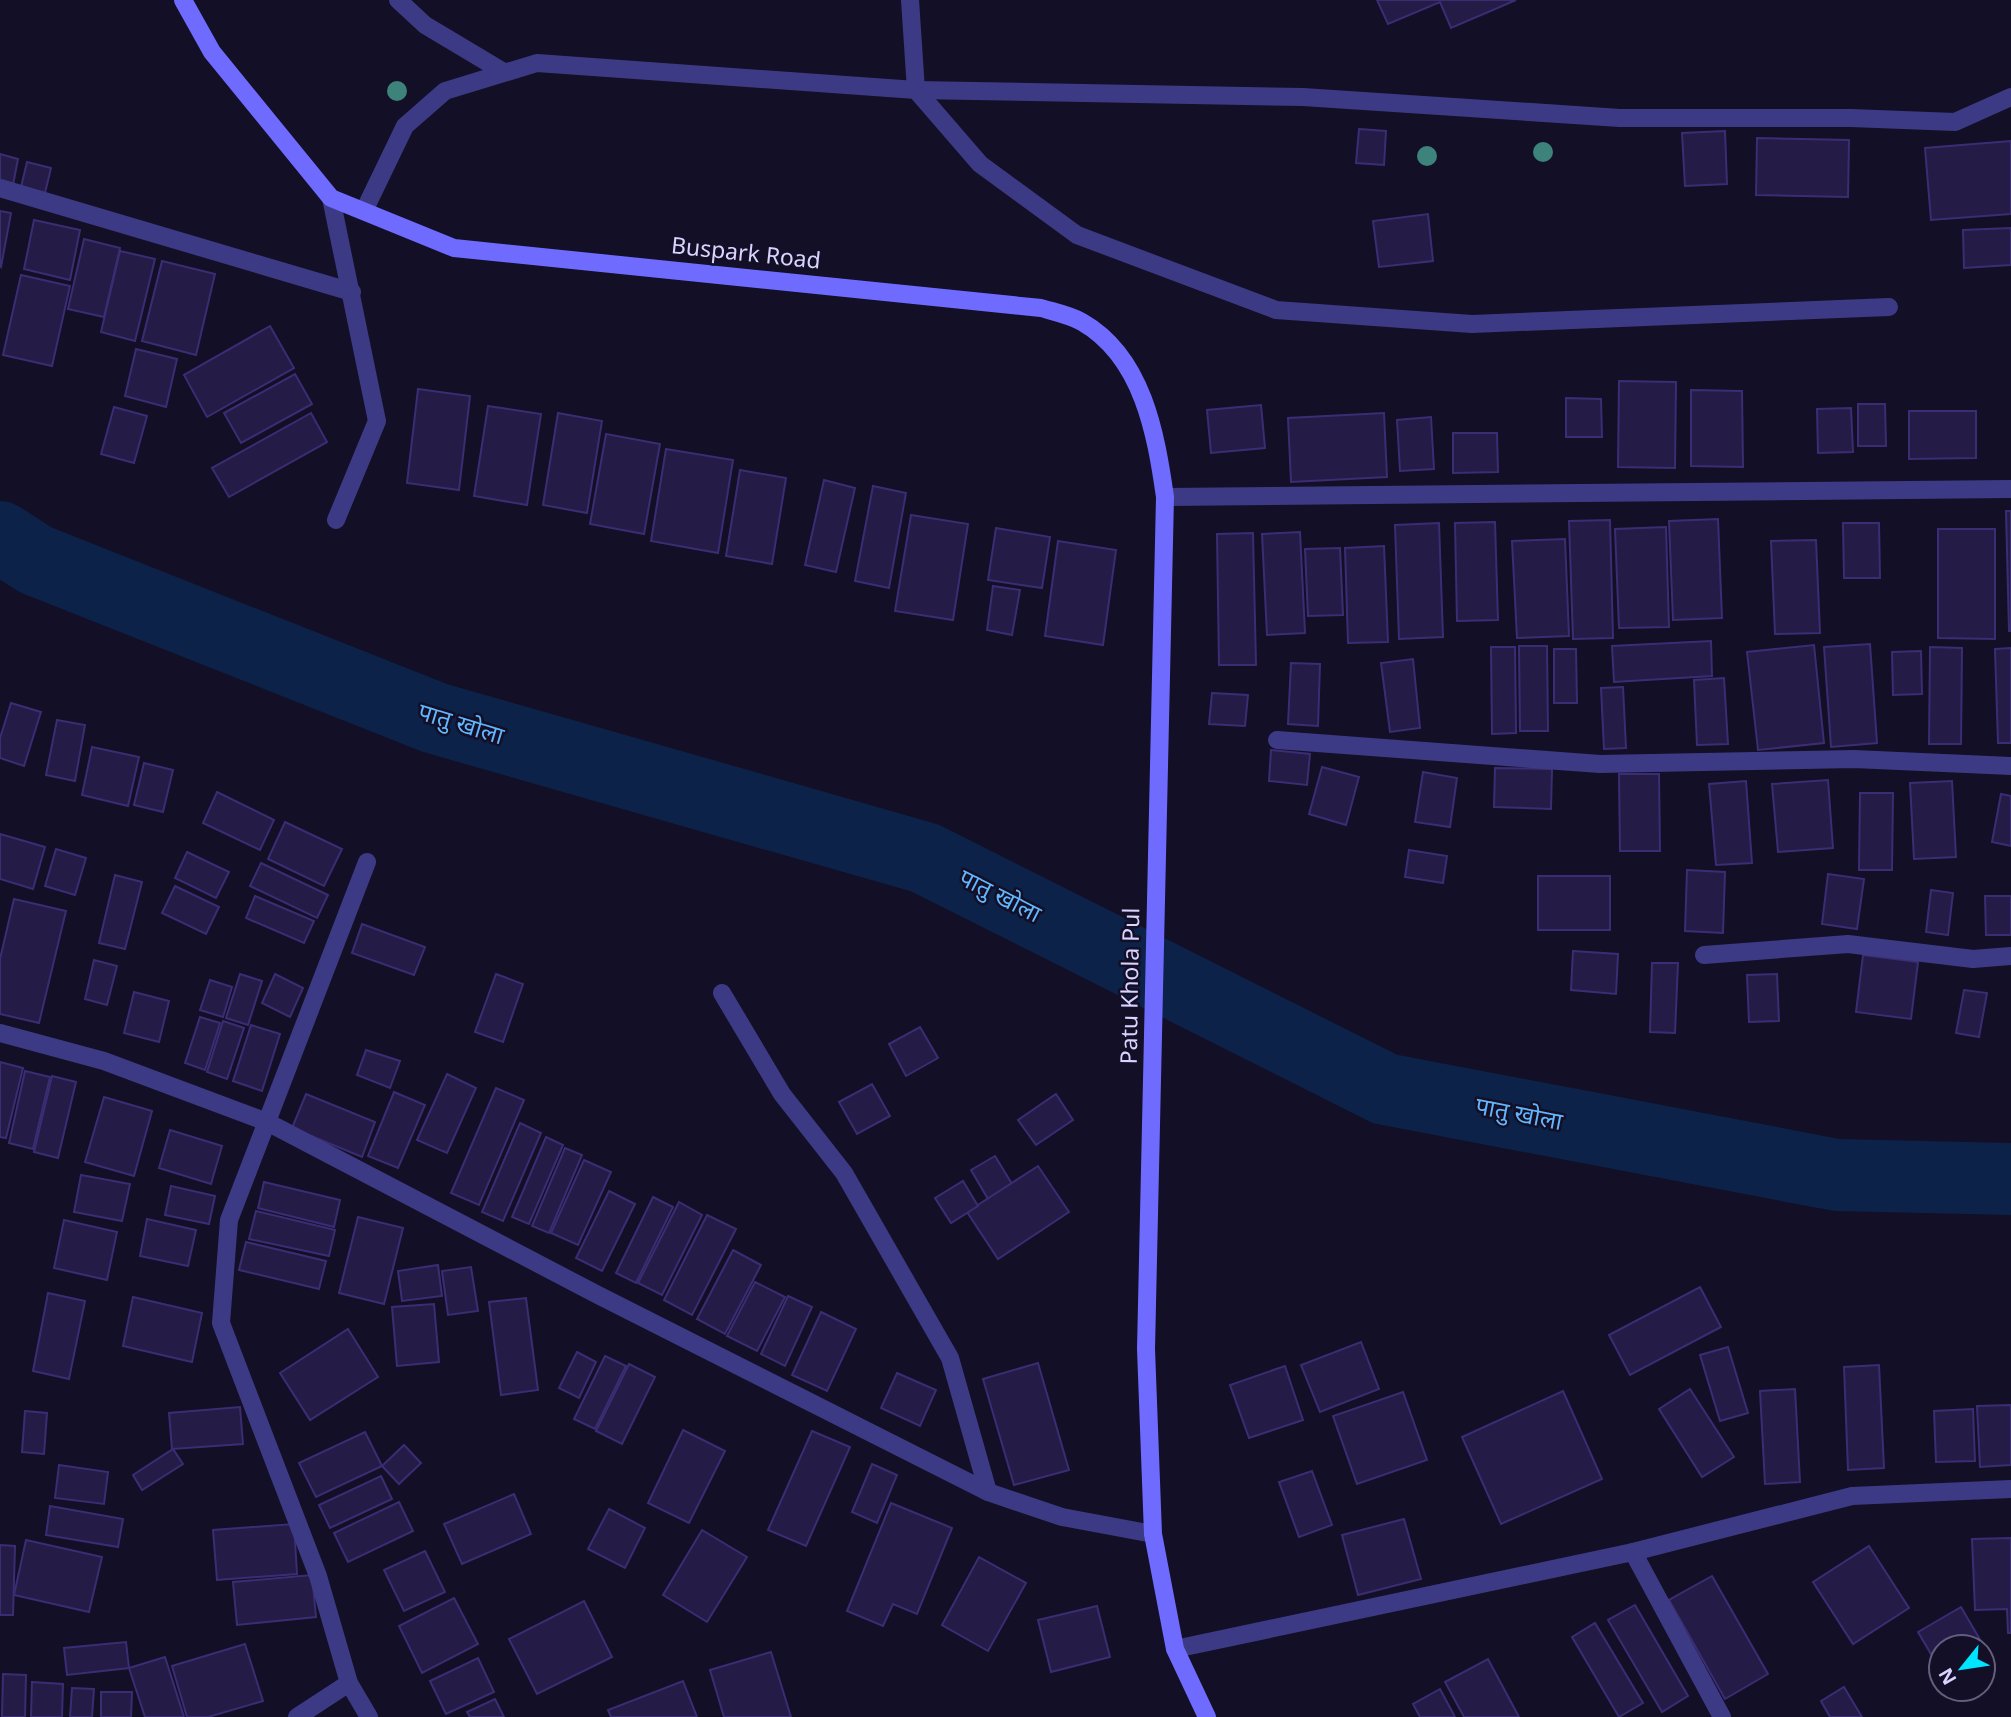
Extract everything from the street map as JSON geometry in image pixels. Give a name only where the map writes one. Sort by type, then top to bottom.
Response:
[{"type":"main road","name":"Buspark Road","points":[[183,0],[212,52],[331,198],[454,248],[1041,308],[1082,322],[1117,353],[1140,390],[1156,437],[1165,497],[1163,624]]},
{"type":"main road","name":"Patu Khola Pul","points":[[1163,624],[1146,1349],[1153,1534],[1175,1648],[1207,1717]]},
{"type":"street","points":[[398,0],[425,25],[502,71]]},
{"type":"street","points":[[910,0],[916,90],[980,164],[1076,235],[1276,310],[1472,324],[1889,307]]},
{"type":"street","points":[[364,211],[405,126],[445,91],[502,71],[537,63],[916,90],[1303,97],[1620,118],[1851,118],[1955,122],[2011,97]]},
{"type":"street","points":[[0,188],[352,292]]},
{"type":"street","points":[[331,198],[377,421],[336,520]]},
{"type":"street","points":[[1165,497],[2011,489]]},
{"type":"street","points":[[1277,740],[1600,764],[1854,759],[2011,766]]},
{"type":"street","points":[[367,862],[229,1220],[221,1323],[318,1576],[349,1683],[369,1717]]},
{"type":"street","points":[[1704,955],[1848,944],[1973,958],[2011,956]]},
{"type":"street","points":[[722,993],[782,1094],[844,1173],[950,1358],[988,1492]]},
{"type":"street","points":[[0,1033],[104,1061],[267,1122],[988,1492],[1062,1517],[1153,1534]]},
{"type":"street","points":[[1175,1648],[1633,1552],[1852,1496],[2011,1489]]},
{"type":"street","points":[[1633,1552],[1722,1717]]},
{"type":"street","points":[[297,1717],[349,1683]]},
{"type":"building","points":[[1377,0],[1516,0],[1451,28],[1440,2],[1388,24]]},
{"type":"building","points":[[1359,129],[1386,131],[1384,165],[1356,163]]},
{"type":"building","points":[[1725,131],[1727,184],[1685,186],[1682,133]]},
{"type":"building","points":[[1757,138],[1849,140],[1848,197],[1756,195]]},
{"type":"building","points":[[2011,141],[2011,214],[1931,220],[1925,148]]},
{"type":"building","points":[[0,154],[18,159],[13,185],[0,182]]},
{"type":"building","points":[[27,162],[51,168],[45,193],[21,187]]},
{"type":"building","points":[[0,211],[11,213],[1,267],[0,266]]},
{"type":"building","points":[[1428,214],[1433,261],[1379,267],[1373,221]]},
{"type":"building","points":[[34,220],[80,230],[70,280],[24,269]]},
{"type":"building","points":[[2011,228],[2011,265],[1964,268],[1963,230]]},
{"type":"building","points":[[84,239],[120,248],[104,317],[68,309]]},
{"type":"building","points":[[120,251],[155,259],[135,341],[101,332]]},
{"type":"building","points":[[162,261],[215,274],[196,355],[142,341]]},
{"type":"building","points":[[21,275],[70,286],[52,366],[3,355]]},
{"type":"building","points":[[270,326],[294,368],[207,417],[184,375]]},
{"type":"building","points":[[136,349],[177,359],[166,407],[125,396]]},
{"type":"building","points":[[295,374],[312,404],[241,443],[224,413]]},
{"type":"building","points":[[1619,381],[1676,382],[1675,468],[1618,467]]},
{"type":"building","points":[[418,389],[470,396],[459,490],[407,483]]},
{"type":"building","points":[[1691,390],[1742,391],[1743,467],[1691,466]]},
{"type":"building","points":[[1566,398],[1601,399],[1602,437],[1566,437]]},
{"type":"building","points":[[1858,404],[1885,404],[1886,446],[1858,446]]},
{"type":"building","points":[[1261,405],[1265,448],[1211,453],[1207,410]]},
{"type":"building","points":[[488,406],[541,414],[527,505],[474,496]]},
{"type":"building","points":[[114,407],[147,416],[134,463],[101,454]]},
{"type":"building","points":[[1851,408],[1853,452],[1818,453],[1817,409]]},
{"type":"building","points":[[1909,411],[1976,411],[1976,458],[1909,459]]},
{"type":"building","points":[[311,413],[327,442],[229,497],[212,468]]},
{"type":"building","points":[[558,413],[602,421],[587,513],[543,505]]},
{"type":"building","points":[[1384,413],[1387,477],[1291,482],[1288,418]]},
{"type":"building","points":[[1431,417],[1434,469],[1400,471],[1397,420]]},
{"type":"building","points":[[1453,433],[1497,433],[1498,472],[1453,473]]},
{"type":"building","points":[[606,434],[660,444],[644,534],[590,524]]},
{"type":"building","points":[[666,449],[733,460],[718,553],[651,541]]},
{"type":"building","points":[[740,470],[786,478],[772,564],[726,556]]},
{"type":"building","points":[[824,480],[855,488],[836,572],[805,565]]},
{"type":"building","points":[[873,486],[906,493],[889,588],[855,581]]},
{"type":"building","points":[[2006,511],[2011,511],[2011,631],[2009,631]]},
{"type":"building","points":[[911,515],[968,524],[953,620],[895,611]]},
{"type":"building","points":[[1718,519],[1722,618],[1673,620],[1669,521]]},
{"type":"building","points":[[1610,520],[1613,638],[1573,639],[1569,521]]},
{"type":"building","points":[[1495,522],[1498,620],[1457,621],[1455,523]]},
{"type":"building","points":[[1439,523],[1443,637],[1399,639],[1395,525]]},
{"type":"building","points":[[1843,523],[1879,523],[1880,578],[1844,578]]},
{"type":"building","points":[[1666,527],[1669,627],[1619,628],[1615,529]]},
{"type":"building","points":[[996,528],[1050,537],[1042,588],[988,580]]},
{"type":"building","points":[[1938,529],[1995,529],[1995,639],[1938,638]]},
{"type":"building","points":[[1300,532],[1305,633],[1267,635],[1262,534]]},
{"type":"building","points":[[1253,533],[1256,665],[1219,665],[1217,534]]},
{"type":"building","points":[[1565,539],[1569,636],[1517,638],[1512,541]]},
{"type":"building","points":[[1816,540],[1820,633],[1775,634],[1771,541]]},
{"type":"building","points":[[1058,541],[1116,550],[1103,645],[1045,636]]},
{"type":"building","points":[[1384,546],[1388,642],[1348,643],[1345,548]]},
{"type":"building","points":[[1340,548],[1343,615],[1308,616],[1305,549]]},
{"type":"building","points":[[993,586],[1020,590],[1012,635],[987,630]]},
{"type":"building","points":[[1711,641],[1712,676],[1614,682],[1612,646]]},
{"type":"building","points":[[1870,644],[1877,743],[1831,747],[1824,647]]},
{"type":"building","points":[[1814,645],[1824,743],[1758,750],[1747,652]]},
{"type":"building","points":[[1519,646],[1547,646],[1548,731],[1520,731]]},
{"type":"building","points":[[1491,647],[1515,647],[1516,733],[1492,734]]},
{"type":"building","points":[[1930,647],[1962,648],[1961,744],[1929,744]]},
{"type":"building","points":[[2011,648],[2011,743],[1998,743],[1995,649]]},
{"type":"building","points":[[1554,649],[1576,649],[1577,703],[1554,703]]},
{"type":"building","points":[[1921,651],[1922,694],[1893,695],[1892,652]]},
{"type":"building","points":[[1413,659],[1420,728],[1390,732],[1381,663]]},
{"type":"building","points":[[1291,663],[1320,664],[1318,726],[1288,724]]},
{"type":"building","points":[[1724,678],[1728,744],[1697,745],[1694,680]]},
{"type":"building","points":[[1623,687],[1626,748],[1604,749],[1601,688]]},
{"type":"building","points":[[1212,693],[1248,695],[1245,726],[1209,724]]},
{"type":"building","points":[[11,703],[41,712],[24,766],[0,758],[0,738]]},
{"type":"building","points":[[57,720],[85,725],[75,781],[46,775]]},
{"type":"building","points":[[92,747],[139,757],[128,806],[82,795]]},
{"type":"building","points":[[1271,750],[1310,754],[1307,785],[1269,781]]},
{"type":"building","points":[[144,763],[173,770],[163,812],[134,805]]},
{"type":"building","points":[[1322,767],[1359,777],[1346,825],[1309,814]]},
{"type":"building","points":[[1495,768],[1552,769],[1551,809],[1494,807]]},
{"type":"building","points":[[1423,772],[1457,778],[1450,827],[1415,822]]},
{"type":"building","points":[[1619,774],[1659,774],[1660,851],[1620,851]]},
{"type":"building","points":[[1828,780],[1833,848],[1778,852],[1772,784]]},
{"type":"building","points":[[1746,781],[1752,863],[1716,865],[1709,784]]},
{"type":"building","points":[[1952,781],[1956,857],[1914,859],[1910,783]]},
{"type":"building","points":[[217,792],[274,820],[260,850],[203,823]]},
{"type":"building","points":[[1860,793],[1893,793],[1892,870],[1859,870]]},
{"type":"building","points":[[2001,794],[2011,796],[2011,846],[1992,842]]},
{"type":"building","points":[[285,822],[342,849],[324,886],[268,859]]},
{"type":"building","points":[[0,834],[45,847],[33,889],[0,879]]},
{"type":"building","points":[[56,849],[86,858],[75,895],[45,886]]},
{"type":"building","points":[[1409,850],[1447,856],[1443,883],[1405,877]]},
{"type":"building","points":[[187,852],[229,872],[216,898],[175,878]]},
{"type":"building","points":[[261,863],[328,895],[317,918],[250,886]]},
{"type":"building","points":[[1687,870],[1725,872],[1723,933],[1685,931]]},
{"type":"building","points":[[1828,874],[1864,879],[1857,929],[1822,924]]},
{"type":"building","points":[[115,875],[142,882],[125,949],[99,943]]},
{"type":"building","points":[[1538,876],[1610,876],[1610,930],[1538,930]]},
{"type":"building","points":[[175,886],[219,907],[206,934],[162,913]]},
{"type":"building","points":[[1931,890],[1953,893],[1948,935],[1926,932]]},
{"type":"building","points":[[255,896],[314,921],[304,943],[246,918]]},
{"type":"building","points":[[1985,896],[2011,896],[2011,935],[1986,935]]},
{"type":"building","points":[[14,899],[66,911],[39,1023],[0,1014],[0,959]]},
{"type":"building","points":[[362,924],[425,947],[414,975],[352,953]]},
{"type":"building","points":[[1573,951],[1618,954],[1616,994],[1571,990]]},
{"type":"building","points":[[1863,955],[1918,962],[1911,1019],[1856,1012]]},
{"type":"building","points":[[94,960],[117,966],[107,1005],[85,999]]},
{"type":"building","points":[[1652,963],[1678,963],[1675,1033],[1650,1032]]},
{"type":"building","points":[[240,974],[262,981],[248,1025],[226,1018]]},
{"type":"building","points":[[275,974],[303,988],[290,1017],[262,1003]]},
{"type":"building","points":[[496,974],[523,984],[503,1042],[475,1032]]},
{"type":"building","points":[[1777,974],[1779,1021],[1749,1022],[1747,975]]},
{"type":"building","points":[[210,980],[232,987],[223,1017],[200,1010]]},
{"type":"building","points":[[1964,990],[1987,993],[1979,1037],[1956,1033]]},
{"type":"building","points":[[134,992],[169,1001],[159,1042],[124,1033]]},
{"type":"building","points":[[200,1017],[220,1023],[205,1070],[185,1063]]},
{"type":"building","points":[[223,1021],[244,1028],[227,1079],[207,1072]]},
{"type":"building","points":[[251,1025],[280,1034],[262,1091],[233,1081]]},
{"type":"building","points":[[920,1027],[938,1058],[906,1076],[889,1044]]},
{"type":"building","points":[[366,1050],[400,1061],[390,1088],[357,1075]]},
{"type":"building","points":[[0,1062],[23,1068],[6,1138],[0,1137]]},
{"type":"building","points":[[25,1071],[50,1077],[33,1149],[9,1143]]},
{"type":"building","points":[[447,1074],[476,1088],[447,1153],[417,1140]]},
{"type":"building","points":[[52,1076],[76,1082],[58,1158],[34,1152]]},
{"type":"building","points":[[872,1084],[890,1116],[857,1134],[839,1102]]},
{"type":"building","points":[[496,1088],[524,1100],[479,1205],[451,1193]]},
{"type":"building","points":[[394,1092],[425,1105],[398,1168],[368,1156]]},
{"type":"building","points":[[306,1094],[375,1122],[362,1157],[292,1128]]},
{"type":"building","points":[[1056,1094],[1073,1120],[1036,1145],[1018,1120]]},
{"type":"building","points":[[104,1097],[152,1111],[134,1176],[85,1162]]},
{"type":"building","points":[[520,1123],[541,1133],[503,1221],[482,1212]]},
{"type":"building","points":[[170,1130],[222,1146],[211,1184],[159,1168]]},
{"type":"building","points":[[546,1137],[563,1145],[529,1224],[512,1217]]},
{"type":"building","points":[[565,1148],[582,1155],[549,1233],[532,1226]]},
{"type":"building","points":[[995,1156],[1012,1184],[988,1199],[971,1170]]},
{"type":"building","points":[[584,1160],[611,1172],[578,1245],[551,1233]]},
{"type":"building","points":[[1038,1166],[1069,1212],[998,1259],[967,1212]]},
{"type":"building","points":[[81,1175],[130,1184],[122,1221],[74,1212]]},
{"type":"building","points":[[963,1181],[978,1206],[951,1223],[935,1198]]},
{"type":"building","points":[[264,1182],[340,1200],[334,1227],[258,1208]]},
{"type":"building","points":[[171,1186],[215,1196],[209,1224],[165,1215]]},
{"type":"building","points":[[609,1191],[635,1204],[602,1271],[576,1258]]},
{"type":"building","points":[[653,1197],[673,1207],[636,1283],[616,1273]]},
{"type":"building","points":[[679,1202],[702,1215],[662,1295],[638,1283]]},
{"type":"building","points":[[256,1211],[335,1230],[329,1256],[249,1239]]},
{"type":"building","points":[[707,1215],[736,1229],[692,1315],[664,1300]]},
{"type":"building","points":[[358,1217],[403,1228],[384,1304],[339,1293]]},
{"type":"building","points":[[147,1219],[196,1230],[188,1266],[140,1256]]},
{"type":"building","points":[[64,1220],[117,1232],[107,1280],[54,1268]]},
{"type":"building","points":[[246,1242],[326,1261],[319,1289],[239,1270]]},
{"type":"building","points":[[733,1250],[761,1265],[725,1334],[697,1319]]},
{"type":"building","points":[[438,1265],[442,1296],[402,1301],[398,1271]]},
{"type":"building","points":[[471,1267],[478,1311],[448,1315],[442,1271]]},
{"type":"building","points":[[755,1282],[785,1297],[757,1351],[727,1336]]},
{"type":"building","points":[[1700,1287],[1721,1327],[1630,1375],[1609,1335]]},
{"type":"building","points":[[48,1293],[85,1301],[69,1379],[33,1371]]},
{"type":"building","points":[[788,1296],[812,1307],[785,1366],[761,1354]]},
{"type":"building","points":[[133,1297],[202,1313],[192,1362],[123,1346]]},
{"type":"building","points":[[526,1298],[538,1390],[501,1395],[489,1302]]},
{"type":"building","points":[[434,1304],[439,1362],[397,1366],[392,1307]]},
{"type":"building","points":[[821,1312],[856,1329],[827,1391],[792,1375]]},
{"type":"building","points":[[348,1329],[378,1377],[310,1420],[280,1373]]},
{"type":"building","points":[[1361,1342],[1379,1389],[1320,1412],[1301,1365]]},
{"type":"building","points":[[1728,1347],[1748,1413],[1720,1421],[1700,1355]]},
{"type":"building","points":[[577,1352],[596,1362],[579,1398],[559,1388]]},
{"type":"building","points":[[605,1356],[626,1366],[595,1429],[574,1419]]},
{"type":"building","points":[[1038,1363],[1069,1470],[1014,1485],[983,1379]]},
{"type":"building","points":[[629,1364],[655,1377],[622,1444],[596,1431]]},
{"type":"building","points":[[1879,1365],[1884,1468],[1848,1470],[1844,1367]]},
{"type":"building","points":[[1285,1366],[1303,1420],[1249,1438],[1230,1385]]},
{"type":"building","points":[[897,1373],[936,1390],[920,1426],[881,1408]]},
{"type":"building","points":[[1690,1389],[1734,1457],[1702,1477],[1659,1409]]},
{"type":"building","points":[[1795,1389],[1800,1482],[1765,1484],[1760,1391]]},
{"type":"building","points":[[1563,1391],[1602,1479],[1501,1524],[1462,1437]]},
{"type":"building","points":[[1403,1392],[1427,1460],[1357,1484],[1333,1416]]},
{"type":"building","points":[[2011,1405],[2011,1465],[1980,1467],[1977,1406]]},
{"type":"building","points":[[240,1407],[243,1444],[172,1449],[169,1413]]},
{"type":"building","points":[[1973,1409],[1975,1461],[1936,1462],[1934,1411]]},
{"type":"building","points":[[25,1411],[47,1413],[44,1454],[22,1452]]},
{"type":"building","points":[[683,1430],[725,1451],[689,1523],[648,1503]]},
{"type":"building","points":[[812,1431],[850,1447],[806,1546],[768,1530]]},
{"type":"building","points":[[365,1432],[382,1466],[316,1497],[299,1463]]},
{"type":"building","points":[[404,1445],[421,1463],[399,1484],[382,1466]]},
{"type":"building","points":[[173,1449],[183,1464],[142,1490],[133,1475]]},
{"type":"building","points":[[872,1464],[897,1475],[877,1523],[852,1512]]},
{"type":"building","points":[[59,1465],[108,1472],[104,1504],[55,1498]]},
{"type":"building","points":[[1312,1471],[1332,1525],[1299,1537],[1279,1482]]},
{"type":"building","points":[[381,1476],[392,1499],[330,1528],[319,1505]]},
{"type":"building","points":[[514,1494],[531,1534],[462,1564],[444,1524]]},
{"type":"building","points":[[399,1502],[413,1531],[348,1562],[334,1533]]},
{"type":"building","points":[[891,1503],[952,1528],[917,1614],[893,1604],[883,1626],[847,1611]]},
{"type":"building","points":[[50,1506],[123,1519],[118,1547],[46,1535]]},
{"type":"building","points":[[609,1509],[645,1528],[625,1568],[588,1549]]},
{"type":"building","points":[[1404,1519],[1421,1579],[1358,1595],[1342,1535]]},
{"type":"building","points":[[294,1524],[297,1574],[217,1580],[213,1530]]},
{"type":"building","points":[[702,1530],[747,1557],[707,1622],[663,1595]]},
{"type":"building","points":[[2011,1538],[2011,1633],[2008,1633],[2007,1609],[1975,1610],[1972,1539]]},
{"type":"building","points":[[26,1540],[102,1557],[89,1612],[14,1595]]},
{"type":"building","points":[[0,1545],[15,1546],[13,1615],[0,1615]]},
{"type":"building","points":[[1869,1546],[1909,1608],[1853,1644],[1813,1582]]},
{"type":"building","points":[[425,1551],[445,1592],[404,1611],[384,1570]]},
{"type":"building","points":[[979,1557],[1026,1583],[988,1651],[942,1625]]},
{"type":"building","points":[[312,1575],[316,1617],[237,1625],[233,1582]]},
{"type":"building","points":[[1712,1576],[1768,1674],[1725,1699],[1669,1600]]},
{"type":"building","points":[[454,1598],[478,1644],[422,1673],[399,1626]]},
{"type":"building","points":[[584,1601],[612,1657],[537,1694],[509,1639]]},
{"type":"building","points":[[1635,1605],[1688,1696],[1662,1712],[1608,1620]]},
{"type":"building","points":[[1097,1606],[1110,1657],[1051,1672],[1038,1620]]},
{"type":"building","points":[[1961,1607],[1976,1633],[1927,1633],[1927,1647],[1918,1632]]},
{"type":"building","points":[[1595,1623],[1643,1703],[1619,1717],[1572,1637]]},
{"type":"building","points":[[126,1642],[129,1668],[67,1675],[64,1648]]},
{"type":"building","points":[[245,1644],[263,1701],[208,1717],[187,1717],[172,1666]]},
{"type":"building","points":[[771,1652],[791,1717],[724,1717],[710,1670]]},
{"type":"building","points":[[165,1657],[184,1717],[145,1717],[129,1668]]},
{"type":"building","points":[[478,1658],[494,1692],[446,1714],[430,1681]]},
{"type":"building","points":[[1488,1659],[1519,1717],[1464,1717],[1445,1682]]},
{"type":"building","points":[[3,1674],[26,1675],[25,1717],[2,1717]]},
{"type":"building","points":[[683,1681],[697,1717],[611,1717],[608,1710]]},
{"type":"building","points":[[32,1682],[63,1684],[62,1717],[31,1717]]},
{"type":"building","points":[[1844,1687],[1862,1717],[1830,1717],[1821,1701]]},
{"type":"building","points":[[72,1688],[94,1689],[92,1717],[70,1717]]},
{"type":"building","points":[[1440,1689],[1455,1717],[1420,1717],[1413,1704]]},
{"type":"building","points":[[101,1692],[132,1692],[131,1717],[101,1717]]},
{"type":"building","points":[[495,1699],[504,1717],[470,1717],[467,1712]]},
{"type":"waterway","name":"पातु खोला","points":[[0,537],[36,560],[435,718],[925,858],[1385,1089],[1837,1175],[2011,1179]]}]
